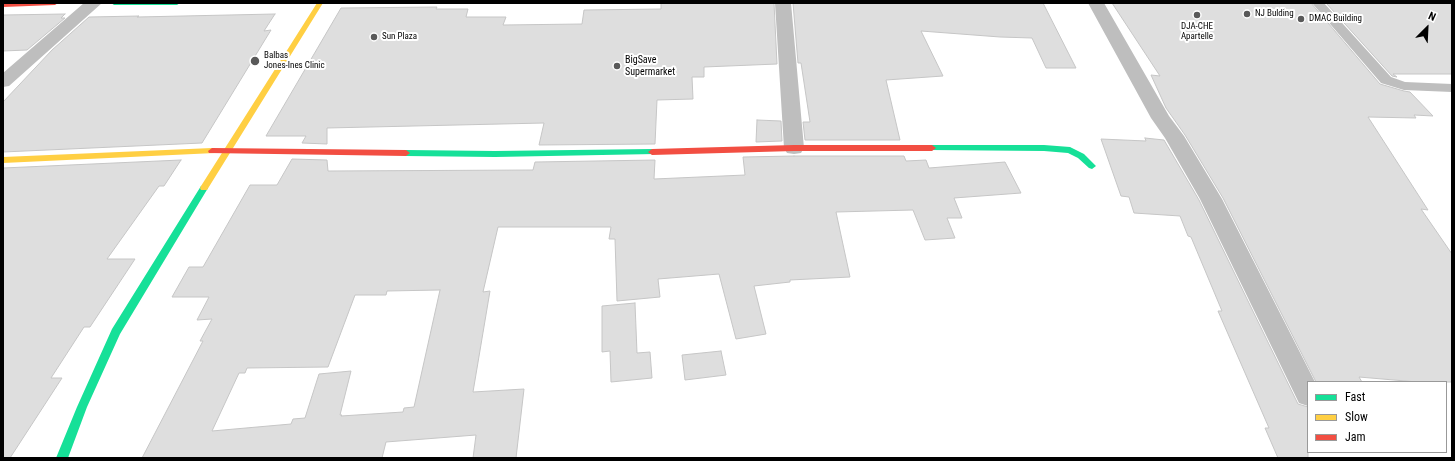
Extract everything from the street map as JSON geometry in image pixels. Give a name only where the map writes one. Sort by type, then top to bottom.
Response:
[{"type":"street","points":[[3,5],[55,3]]},
{"type":"street","points":[[3,82],[94,3]]},
{"type":"street","points":[[114,3],[177,3]]},
{"type":"street","points":[[62,458],[82,407],[116,332],[165,249],[320,3]]},
{"type":"street","points":[[782,3],[794,148]]},
{"type":"street","points":[[1096,3],[1162,118],[1211,199],[1307,393]]},
{"type":"street","points":[[3,160],[227,150],[495,154],[714,151],[794,148],[1056,148],[1070,150],[1081,156],[1092,166]]},
{"type":"lane","points":[[1318,3],[1386,80],[1404,86],[1452,88]]},
{"type":"building","points":[[661,3],[774,3],[777,64],[704,67],[704,77],[692,77],[693,99],[657,100],[655,144],[539,145],[544,123],[327,128],[327,144],[302,143],[306,136],[266,136],[341,8],[437,7],[436,9],[468,9],[466,17],[506,17],[503,25],[582,24],[584,10],[661,9]]},
{"type":"building","points":[[793,3],[1043,3],[1076,68],[1046,68],[1032,38],[921,31],[943,76],[886,80],[900,140],[805,140],[803,122],[810,122],[801,63],[798,63]]},
{"type":"building","points":[[1112,3],[1311,3],[1380,84],[1410,92],[1433,116],[1414,115],[1416,118],[1368,117],[1428,210],[1421,209],[1452,254],[1452,382],[1405,381],[1359,377],[1361,381],[1315,381],[1223,198],[1185,135],[1166,108],[1151,75],[1160,76]]},
{"type":"building","points":[[1326,3],[1452,3],[1452,74],[1393,74],[1397,77],[1392,76]]},
{"type":"building","points":[[65,14],[61,18],[65,18],[27,50],[3,51],[3,15]]},
{"type":"building","points":[[275,14],[264,31],[271,30],[202,143],[3,152],[3,102],[52,50],[89,17]]},
{"type":"building","points":[[757,120],[781,121],[782,141],[756,142]]},
{"type":"building","points":[[1145,138],[1164,140],[1199,200],[1298,404],[1307,407],[1308,458],[1278,458],[1265,428],[1269,428],[1218,311],[1222,311],[1191,237],[1188,236],[1180,216],[1134,213],[1129,197],[1121,196],[1101,139],[1146,141]]},
{"type":"building","points":[[904,156],[906,161],[926,160],[929,168],[1005,162],[1021,193],[954,198],[962,218],[947,218],[955,238],[925,240],[913,210],[836,212],[850,277],[790,280],[790,282],[754,286],[766,334],[736,339],[719,274],[658,279],[660,297],[617,301],[615,239],[609,239],[611,227],[498,227],[483,292],[490,291],[473,392],[524,389],[516,458],[473,458],[476,435],[386,442],[382,458],[142,458],[203,341],[200,341],[212,319],[197,320],[209,297],[172,297],[189,267],[203,267],[250,185],[277,185],[292,159],[327,160],[328,171],[533,170],[535,162],[655,160],[654,179],[745,175],[743,157]],"holes":[[[440,290],[414,407],[404,408],[403,412],[341,416],[351,371],[319,374],[305,418],[293,419],[291,424],[212,431],[239,373],[245,373],[247,368],[328,367],[355,295],[386,295],[387,291]]]},
{"type":"building","points":[[181,160],[164,186],[159,186],[107,259],[135,259],[90,327],[84,327],[51,378],[62,378],[10,458],[3,458],[3,168]]},
{"type":"building","points":[[635,303],[637,353],[650,352],[652,378],[611,382],[610,351],[602,352],[602,306]]},
{"type":"building","points":[[721,351],[726,375],[685,380],[682,355]]},
{"type":"traffic: fast","points":[[114,3],[177,3]]},
{"type":"traffic: fast","points":[[932,148],[1044,148],[1070,150],[1081,156],[1092,166]]},
{"type":"traffic: fast","points":[[406,153],[495,154],[652,152]]},
{"type":"traffic: fast","points":[[62,458],[82,407],[116,332],[204,188]]},
{"type":"traffic: slow","points":[[204,188],[320,3]]},
{"type":"traffic: slow","points":[[3,160],[212,151]]},
{"type":"traffic: jam","points":[[3,5],[55,3]]},
{"type":"traffic: jam","points":[[652,152],[794,148],[932,148]]},
{"type":"traffic: jam","points":[[212,151],[406,153]]},
{"type":"place","name":"NJ Bulding","points":[[1247,14]]},
{"type":"place","name":"DJA-CHE Apartelle","points":[[1197,15]]},
{"type":"place","name":"DMAC Building","points":[[1301,19]]},
{"type":"place","name":"Sun Plaza","points":[[374,37]]},
{"type":"place","name":"Balbas Jones-Ines Clinic","points":[[255,61]]},
{"type":"place","name":"BigSave Supermarket","points":[[617,66]]}]
